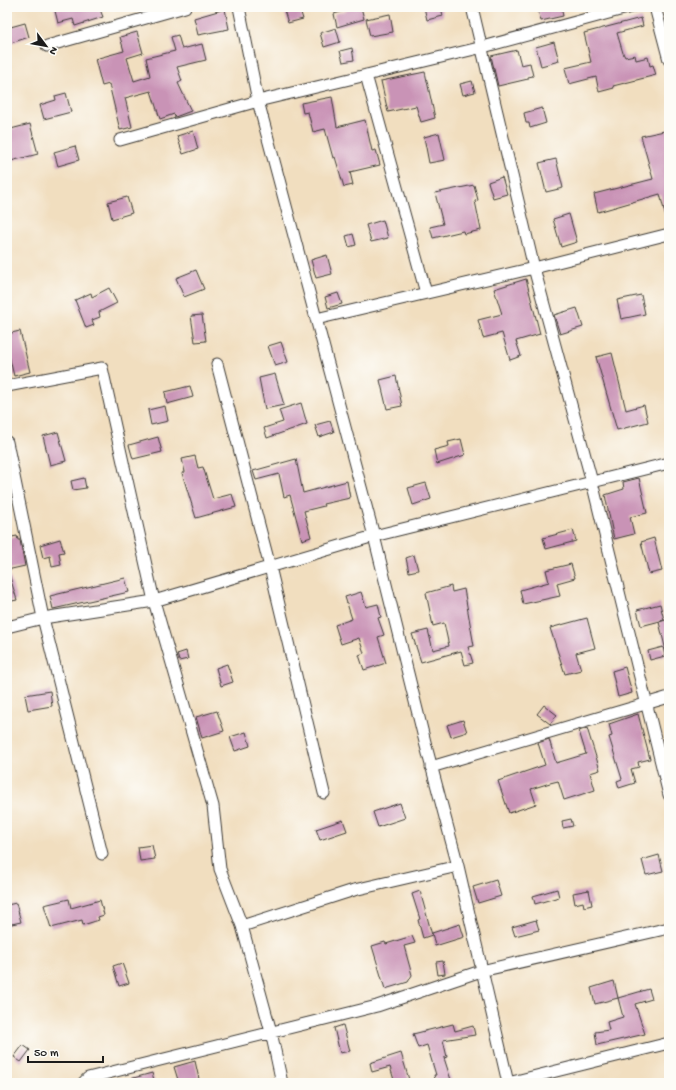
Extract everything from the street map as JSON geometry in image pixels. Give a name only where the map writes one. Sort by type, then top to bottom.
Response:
[{"type":"street","points":[[47,46],[185,7]]},
{"type":"street","points":[[239,7],[258,100],[374,536],[431,767],[458,866],[508,1083],[669,1043]]},
{"type":"street","points":[[472,7],[483,47],[534,268],[592,482],[669,795]]},
{"type":"street","points":[[120,140],[258,100],[483,47],[631,7]]},
{"type":"street","points":[[655,7],[669,60]]},
{"type":"street","points":[[366,75],[426,293]]},
{"type":"street","points":[[316,319],[534,268],[669,234]]},
{"type":"street","points":[[217,364],[270,567],[324,793]]},
{"type":"street","points":[[7,386],[102,368],[154,601],[213,806],[220,869],[242,926],[271,1032],[282,1083]]},
{"type":"street","points":[[7,442],[43,618],[102,854]]},
{"type":"street","points":[[7,627],[43,618],[154,601],[374,536],[669,463]]},
{"type":"street","points":[[431,767],[669,697]]},
{"type":"street","points":[[242,926],[354,890],[458,866]]},
{"type":"street","points":[[83,1083],[88,1078],[377,1006],[481,971],[669,928]]},
{"type":"building","points":[[54,7],[99,7],[103,17],[75,26],[73,19],[58,23]]},
{"type":"building","points":[[283,7],[299,7],[303,19],[288,23]]},
{"type":"building","points":[[361,7],[364,19],[337,27],[334,14]]},
{"type":"building","points":[[424,7],[441,7],[443,16],[427,20]]},
{"type":"building","points":[[537,7],[561,7],[563,16],[541,21]]},
{"type":"building","points":[[225,9],[229,29],[198,35],[194,18]]},
{"type":"building","points":[[390,14],[393,32],[370,36],[366,19]]},
{"type":"building","points":[[641,18],[643,26],[617,33],[625,57],[635,55],[636,60],[648,57],[650,66],[653,65],[656,75],[613,86],[614,88],[599,92],[596,77],[569,84],[565,68],[591,62],[584,33]]},
{"type":"building","points":[[25,23],[29,37],[8,44],[7,28]]},
{"type":"building","points":[[336,28],[340,42],[324,47],[320,33]]},
{"type":"building","points":[[137,32],[143,53],[127,58],[134,81],[150,76],[146,58],[175,51],[171,37],[178,35],[182,49],[202,44],[206,60],[177,67],[182,81],[178,83],[191,111],[175,117],[174,114],[160,119],[151,91],[125,98],[132,127],[120,130],[109,84],[102,86],[95,59],[124,51],[120,37]]},
{"type":"building","points":[[554,42],[559,61],[541,66],[536,47]]},
{"type":"building","points":[[352,48],[354,60],[343,62],[340,51]]},
{"type":"building","points":[[517,50],[521,65],[530,63],[533,76],[528,77],[528,79],[498,86],[491,56]]},
{"type":"building","points":[[425,72],[435,118],[421,122],[416,106],[388,112],[381,81]]},
{"type":"building","points":[[472,81],[475,92],[463,95],[460,84]]},
{"type":"building","points":[[66,93],[71,112],[44,119],[40,105],[56,100],[55,96]]},
{"type":"building","points":[[332,97],[337,127],[365,120],[372,151],[376,150],[380,165],[350,172],[353,185],[344,187],[335,157],[333,158],[325,129],[313,132],[308,112],[303,113],[301,103]]},
{"type":"building","points":[[542,108],[546,123],[530,128],[529,123],[526,123],[524,113]]},
{"type":"building","points":[[30,124],[38,154],[7,162],[7,130]]},
{"type":"building","points":[[669,130],[669,217],[666,218],[660,194],[598,212],[594,194],[653,179],[641,136]]},
{"type":"building","points":[[193,131],[198,149],[183,154],[177,136]]},
{"type":"building","points":[[439,133],[445,160],[429,163],[424,137]]},
{"type":"building","points":[[75,146],[79,160],[58,166],[54,152]]},
{"type":"building","points":[[556,159],[563,188],[546,192],[539,163]]},
{"type":"building","points":[[502,177],[507,194],[493,198],[488,182]]},
{"type":"building","points":[[474,185],[478,200],[475,201],[481,230],[464,234],[463,231],[433,238],[430,227],[443,224],[435,193]]},
{"type":"building","points":[[127,197],[132,213],[112,219],[108,202]]},
{"type":"building","points":[[569,214],[577,242],[561,247],[553,219]]},
{"type":"building","points":[[383,220],[388,238],[371,242],[366,225]]},
{"type":"building","points":[[353,234],[356,245],[349,247],[346,236]]},
{"type":"building","points":[[327,255],[332,274],[316,278],[311,260]]},
{"type":"building","points":[[196,270],[204,289],[184,297],[176,278]]},
{"type":"building","points":[[526,279],[540,334],[516,341],[521,356],[510,360],[502,333],[483,338],[478,320],[502,314],[494,289]]},
{"type":"building","points":[[109,288],[117,303],[99,312],[100,317],[92,320],[94,325],[86,328],[75,300],[91,293],[92,297]]},
{"type":"building","points":[[338,293],[342,304],[328,308],[325,297]]},
{"type":"building","points":[[641,295],[645,314],[621,319],[617,300]]},
{"type":"building","points":[[577,308],[583,327],[560,334],[554,315]]},
{"type":"building","points":[[202,315],[206,341],[195,342],[191,316]]},
{"type":"building","points":[[20,331],[30,372],[14,376],[7,347],[7,334]]},
{"type":"building","points":[[281,342],[288,362],[275,366],[268,346]]},
{"type":"building","points":[[612,353],[626,410],[644,405],[648,422],[617,430],[596,357]]},
{"type":"building","points":[[275,374],[284,405],[265,409],[259,378]]},
{"type":"building","points":[[396,376],[402,406],[387,409],[380,380]]},
{"type":"building","points":[[190,386],[193,397],[167,404],[165,392]]},
{"type":"building","points":[[301,403],[307,424],[267,438],[264,428],[283,422],[279,410]]},
{"type":"building","points":[[165,406],[168,421],[151,425],[148,410]]},
{"type":"building","points":[[330,421],[334,432],[319,437],[315,425]]},
{"type":"building","points":[[58,432],[66,461],[50,465],[43,436]]},
{"type":"building","points":[[158,437],[162,452],[133,459],[129,445]]},
{"type":"building","points":[[461,439],[465,455],[437,464],[434,450],[449,446],[448,442]]},
{"type":"building","points":[[195,456],[198,468],[203,467],[213,499],[232,494],[236,507],[196,518],[182,473],[185,472],[182,459]]},
{"type":"building","points":[[296,459],[303,493],[347,481],[350,498],[323,504],[324,506],[304,511],[311,537],[302,540],[290,495],[284,497],[279,474],[256,480],[253,471]]},
{"type":"building","points":[[84,478],[86,488],[73,490],[71,481]]},
{"type":"building","points":[[639,478],[647,513],[630,517],[634,534],[614,539],[605,495],[624,489],[623,482]]},
{"type":"building","points":[[426,483],[431,499],[413,505],[408,488]]},
{"type":"building","points":[[573,530],[576,541],[546,549],[543,538]]},
{"type":"building","points":[[17,536],[18,540],[20,540],[25,566],[7,570],[7,538]]},
{"type":"building","points":[[654,538],[662,571],[649,574],[641,542]]},
{"type":"building","points":[[60,539],[64,552],[59,553],[61,565],[52,567],[50,556],[43,558],[40,545]]},
{"type":"building","points":[[414,555],[418,570],[409,572],[406,558]]},
{"type":"building","points":[[571,564],[575,578],[557,583],[560,596],[523,604],[520,590],[549,582],[546,570]]},
{"type":"building","points":[[7,574],[9,574],[17,600],[7,602]]},
{"type":"building","points":[[125,578],[129,592],[53,609],[50,596]]},
{"type":"building","points":[[451,586],[452,592],[464,589],[474,646],[468,647],[473,663],[465,665],[461,651],[421,662],[412,634],[428,630],[433,650],[449,646],[444,623],[433,626],[426,593]]},
{"type":"building","points":[[361,592],[366,607],[378,604],[381,617],[378,618],[384,635],[378,637],[386,663],[364,670],[359,655],[364,653],[359,638],[341,644],[335,625],[352,619],[345,597]]},
{"type":"building","points":[[660,604],[664,620],[641,626],[637,610]]},
{"type":"building","points":[[587,618],[595,648],[576,653],[581,670],[565,674],[550,628]]},
{"type":"building","points":[[669,619],[669,651],[666,651],[659,622]]},
{"type":"building","points":[[663,647],[665,656],[650,660],[648,651]]},
{"type":"building","points":[[186,651],[188,659],[179,661],[177,654]]},
{"type":"building","points":[[227,664],[233,682],[221,686],[216,668]]},
{"type":"building","points":[[625,667],[632,693],[618,697],[612,671]]},
{"type":"building","points":[[50,691],[52,706],[28,710],[25,695]]},
{"type":"building","points":[[544,705],[557,715],[550,724],[537,714]]},
{"type":"building","points":[[217,711],[224,731],[202,738],[196,717]]},
{"type":"building","points":[[638,714],[650,759],[638,762],[639,767],[631,769],[635,783],[619,788],[617,781],[622,779],[609,737],[612,736],[609,724]]},
{"type":"building","points":[[463,720],[467,732],[451,737],[447,725]]},
{"type":"building","points":[[587,728],[600,770],[590,773],[595,790],[564,800],[558,781],[550,783],[531,789],[536,804],[509,813],[498,781],[545,765],[538,743],[549,739],[556,763],[586,754],[579,731]]},
{"type":"building","points":[[246,732],[250,746],[235,751],[230,737]]},
{"type":"building","points":[[400,803],[405,818],[378,827],[373,812]]},
{"type":"building","points":[[571,819],[573,826],[563,828],[562,821]]},
{"type":"building","points":[[343,820],[347,831],[320,840],[316,829]]},
{"type":"building","points":[[152,845],[155,859],[140,861],[138,847]]},
{"type":"building","points":[[659,855],[663,871],[646,875],[642,860]]},
{"type":"building","points":[[496,880],[501,896],[478,903],[473,887]]},
{"type":"building","points":[[557,889],[559,897],[535,904],[533,896]]},
{"type":"building","points":[[589,890],[592,905],[584,907],[583,902],[575,904],[573,893]]},
{"type":"building","points":[[420,891],[432,935],[423,938],[418,920],[420,919],[412,894]]},
{"type":"building","points":[[69,899],[71,908],[100,900],[104,915],[98,917],[99,920],[83,925],[82,920],[51,928],[44,905]]},
{"type":"building","points":[[16,903],[21,922],[7,925],[7,905]]},
{"type":"building","points":[[536,920],[539,930],[515,936],[512,927]]},
{"type":"building","points":[[460,924],[464,937],[435,946],[432,933]]},
{"type":"building","points":[[412,936],[415,943],[404,946],[412,975],[408,982],[385,989],[372,946],[385,942],[386,944]]},
{"type":"building","points":[[443,961],[445,974],[438,975],[436,962]]},
{"type":"building","points":[[122,963],[129,983],[119,986],[113,966]]},
{"type":"building","points":[[614,981],[618,998],[595,1004],[591,988]]},
{"type":"building","points":[[649,989],[652,999],[635,1004],[645,1034],[597,1045],[595,1032],[609,1030],[607,1022],[623,1017],[618,998]]},
{"type":"building","points":[[453,1024],[455,1031],[473,1026],[475,1035],[443,1040],[447,1057],[444,1058],[452,1083],[436,1083],[434,1075],[436,1075],[427,1045],[418,1048],[413,1034]]},
{"type":"building","points":[[343,1025],[350,1051],[340,1053],[334,1028]]},
{"type":"building","points":[[23,1045],[30,1050],[21,1062],[14,1057]]},
{"type":"building","points":[[401,1053],[410,1083],[395,1083],[390,1067],[372,1072],[370,1063]]},
{"type":"building","points":[[195,1061],[199,1079],[196,1080],[197,1083],[179,1083],[174,1067]]},
{"type":"building","points":[[152,1073],[155,1083],[126,1083],[126,1080]]}]
